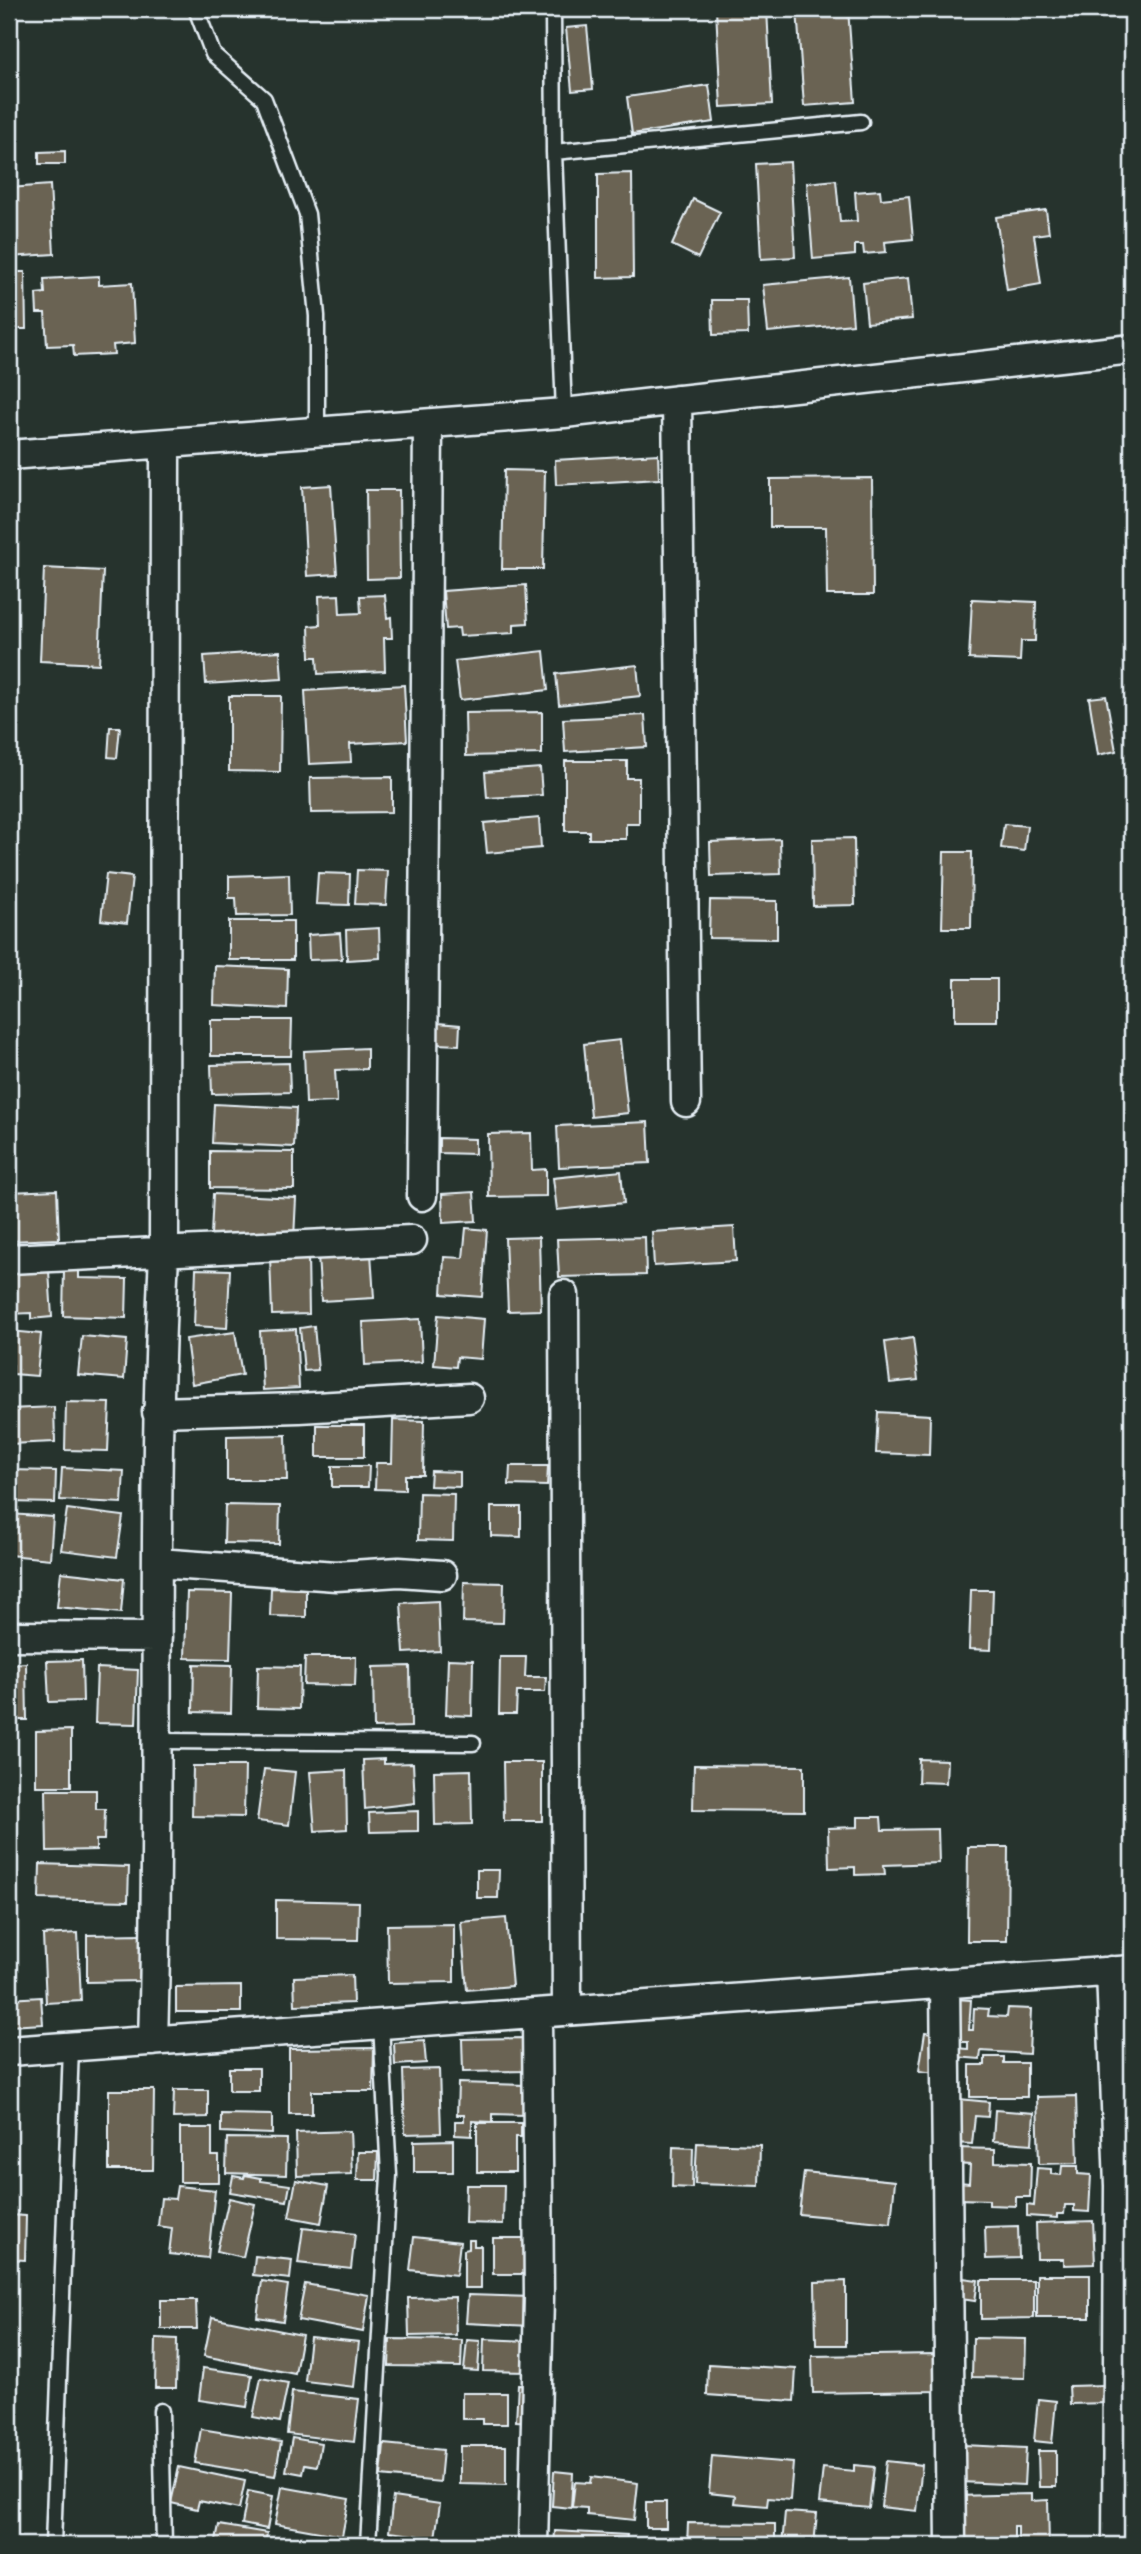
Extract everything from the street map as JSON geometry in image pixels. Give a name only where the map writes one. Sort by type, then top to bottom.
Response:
[{"type":"street","points":[[9,455],[564,413],[1132,349]]},
{"type":"street","points":[[677,400],[686,1102]]},
{"type":"street","points":[[422,1196],[428,425]]},
{"type":"street","points":[[153,2041],[158,1741],[157,1412],[164,1254],[166,444]]},
{"type":"street","points":[[9,1259],[164,1254],[412,1240]]},
{"type":"street","points":[[564,1295],[567,2011]]},
{"type":"street","points":[[157,1412],[299,1408],[469,1398]]},
{"type":"street","points":[[158,1563],[336,1576],[398,1572],[442,1575]]},
{"type":"street","points":[[9,1636],[158,1637]]},
{"type":"street","points":[[9,2051],[1122,1971],[1117,2545]]},
{"type":"street","points":[[945,1983],[951,2545]]},
{"type":"street","points":[[533,2545],[539,2298],[537,2014]]},
{"type":"lane","points":[[196,9],[213,54],[264,99],[307,214],[317,316],[317,433]]},
{"type":"lane","points":[[553,9],[554,152],[564,413]]},
{"type":"lane","points":[[554,152],[861,122]]},
{"type":"lane","points":[[158,1741],[472,1743]]},
{"type":"lane","points":[[368,2545],[389,2175],[381,2024]]},
{"type":"lane","points":[[54,2545],[71,2047]]},
{"type":"lane","points":[[161,2411],[164,2545]]},
{"type":"building","points":[[716,9],[767,9],[772,104],[721,107]]},
{"type":"building","points":[[797,9],[848,9],[855,102],[804,106]]},
{"type":"building","points":[[587,26],[593,89],[572,91],[566,28]]},
{"type":"building","points":[[709,85],[714,122],[632,134],[627,97]]},
{"type":"building","points":[[65,151],[65,164],[39,164],[39,152]]},
{"type":"building","points":[[790,162],[795,257],[761,259],[756,164]]},
{"type":"building","points":[[632,173],[633,277],[598,278],[598,174]]},
{"type":"building","points":[[836,180],[840,222],[857,221],[855,192],[880,190],[881,199],[909,196],[913,239],[885,242],[886,252],[864,254],[863,245],[855,245],[855,255],[813,259],[807,183]]},
{"type":"building","points":[[50,185],[54,254],[9,257],[9,188]]},
{"type":"building","points":[[693,199],[720,212],[698,258],[672,245]]},
{"type":"building","points":[[1046,210],[1049,233],[1034,235],[1041,284],[1007,290],[996,217]]},
{"type":"building","points":[[9,272],[25,272],[26,329],[9,329]]},
{"type":"building","points":[[99,276],[99,285],[132,283],[135,343],[113,345],[114,354],[74,356],[73,345],[47,346],[45,313],[37,313],[36,294],[45,293],[44,279]]},
{"type":"building","points":[[849,277],[853,324],[768,332],[763,285]]},
{"type":"building","points":[[908,278],[912,319],[867,323],[863,283]]},
{"type":"building","points":[[712,300],[747,300],[748,334],[713,335]]},
{"type":"building","points":[[658,454],[659,479],[556,485],[555,460]]},
{"type":"building","points":[[504,470],[545,471],[543,569],[502,569]]},
{"type":"building","points":[[872,478],[873,595],[827,595],[826,527],[770,527],[770,479]]},
{"type":"building","points":[[331,485],[337,574],[307,576],[302,487]]},
{"type":"building","points":[[366,490],[399,490],[400,578],[367,579]]},
{"type":"building","points":[[44,568],[103,571],[99,664],[40,661]]},
{"type":"building","points":[[526,585],[528,623],[514,624],[514,633],[460,636],[459,628],[446,629],[443,591]]},
{"type":"building","points":[[339,595],[340,614],[361,613],[360,596],[385,595],[387,618],[391,617],[392,638],[384,638],[385,671],[318,674],[317,657],[310,657],[309,626],[320,625],[319,596]]},
{"type":"building","points":[[972,599],[1036,602],[1035,641],[1021,641],[1020,661],[969,659]]},
{"type":"building","points":[[280,651],[282,679],[206,684],[204,656]]},
{"type":"building","points":[[544,651],[548,690],[460,700],[455,661]]},
{"type":"building","points":[[637,665],[640,696],[559,705],[556,674]]},
{"type":"building","points":[[404,685],[407,741],[350,744],[351,762],[309,764],[305,691]]},
{"type":"building","points":[[229,696],[281,696],[280,772],[229,771]]},
{"type":"building","points":[[1106,696],[1116,751],[1098,755],[1089,698]]},
{"type":"building","points":[[542,712],[542,754],[466,756],[465,713]]},
{"type":"building","points":[[645,715],[647,747],[565,752],[563,719]]},
{"type":"building","points":[[110,727],[120,727],[117,758],[108,757]]},
{"type":"building","points":[[565,761],[627,761],[627,778],[639,778],[639,824],[626,824],[626,839],[589,839],[589,831],[565,831]]},
{"type":"building","points":[[540,768],[542,795],[487,798],[485,772]]},
{"type":"building","points":[[392,777],[392,812],[311,813],[310,778]]},
{"type":"building","points":[[539,818],[541,848],[487,853],[484,823]]},
{"type":"building","points":[[1004,824],[1027,826],[1024,851],[1001,848]]},
{"type":"building","points":[[854,838],[855,905],[813,906],[812,839]]},
{"type":"building","points":[[780,839],[781,874],[711,876],[710,842]]},
{"type":"building","points":[[944,852],[972,852],[971,928],[942,928]]},
{"type":"building","points":[[357,870],[388,871],[386,905],[355,904]]},
{"type":"building","points":[[318,873],[350,874],[349,905],[316,904]]},
{"type":"building","points":[[106,874],[132,877],[127,923],[101,920]]},
{"type":"building","points":[[289,874],[290,915],[237,916],[236,898],[229,898],[229,876]]},
{"type":"building","points":[[710,900],[777,901],[777,939],[709,938]]},
{"type":"building","points":[[229,921],[293,921],[293,960],[229,960]]},
{"type":"building","points":[[379,928],[380,958],[347,960],[346,930]]},
{"type":"building","points":[[340,933],[342,959],[309,960],[308,935]]},
{"type":"building","points":[[215,966],[288,969],[287,1009],[214,1005]]},
{"type":"building","points":[[955,979],[997,979],[997,1021],[955,1021]]},
{"type":"building","points":[[211,1020],[292,1020],[291,1056],[211,1056]]},
{"type":"building","points":[[438,1023],[460,1025],[459,1045],[437,1044]]},
{"type":"building","points":[[620,1040],[628,1113],[591,1117],[584,1044]]},
{"type":"building","points":[[367,1048],[367,1069],[335,1070],[337,1102],[306,1103],[304,1051]]},
{"type":"building","points":[[289,1063],[290,1092],[212,1094],[211,1065]]},
{"type":"building","points":[[214,1104],[296,1108],[294,1147],[212,1143]]},
{"type":"building","points":[[648,1122],[650,1163],[559,1167],[557,1126]]},
{"type":"building","points":[[531,1133],[532,1170],[546,1169],[546,1196],[489,1197],[488,1134]]},
{"type":"building","points":[[439,1138],[475,1139],[475,1154],[439,1153]]},
{"type":"building","points":[[210,1151],[294,1152],[294,1189],[210,1188]]},
{"type":"building","points":[[621,1171],[624,1203],[557,1210],[553,1178]]},
{"type":"building","points":[[57,1190],[59,1239],[9,1241],[9,1192]]},
{"type":"building","points":[[474,1192],[476,1221],[443,1223],[442,1194]]},
{"type":"building","points":[[213,1194],[296,1198],[294,1239],[211,1235]]},
{"type":"building","points":[[734,1227],[736,1261],[654,1266],[652,1232]]},
{"type":"building","points":[[466,1228],[487,1230],[482,1297],[442,1294],[444,1257],[463,1258]]},
{"type":"building","points":[[539,1237],[541,1310],[508,1311],[505,1238]]},
{"type":"building","points":[[645,1237],[646,1275],[559,1277],[557,1239]]},
{"type":"building","points":[[371,1253],[374,1298],[321,1301],[318,1256]]},
{"type":"building","points":[[308,1254],[309,1314],[272,1315],[270,1256]]},
{"type":"building","points":[[196,1269],[230,1270],[227,1328],[194,1326]]},
{"type":"building","points":[[64,1270],[79,1270],[79,1278],[127,1279],[126,1318],[63,1316]]},
{"type":"building","points":[[49,1271],[52,1317],[31,1319],[31,1313],[9,1314],[9,1273]]},
{"type":"building","points":[[438,1315],[484,1319],[481,1359],[457,1357],[456,1367],[434,1365]]},
{"type":"building","points":[[420,1319],[422,1362],[365,1365],[363,1322]]},
{"type":"building","points":[[314,1326],[318,1370],[304,1371],[300,1328]]},
{"type":"building","points":[[296,1329],[299,1388],[263,1390],[260,1331]]},
{"type":"building","points":[[9,1331],[41,1334],[37,1376],[13,1374],[13,1365],[9,1364]]},
{"type":"building","points":[[235,1332],[242,1375],[192,1384],[186,1339]]},
{"type":"building","points":[[82,1336],[127,1340],[124,1379],[78,1375]]},
{"type":"building","points":[[913,1338],[918,1380],[890,1383],[885,1342]]},
{"type":"building","points":[[66,1402],[110,1403],[108,1451],[65,1450]]},
{"type":"building","points":[[54,1407],[55,1442],[9,1444],[9,1409]]},
{"type":"building","points":[[878,1412],[930,1415],[929,1455],[876,1453]]},
{"type":"building","points":[[393,1420],[424,1421],[423,1475],[405,1475],[405,1490],[375,1489],[376,1463],[392,1463]]},
{"type":"building","points":[[317,1425],[364,1425],[364,1457],[317,1457]]},
{"type":"building","points":[[286,1435],[287,1480],[227,1480],[227,1436]]},
{"type":"building","points":[[332,1466],[369,1466],[368,1487],[332,1487]]},
{"type":"building","points":[[510,1466],[548,1466],[547,1486],[509,1485]]},
{"type":"building","points":[[62,1468],[124,1471],[122,1503],[60,1500]]},
{"type":"building","points":[[9,1470],[56,1471],[55,1503],[9,1502]]},
{"type":"building","points":[[431,1471],[460,1472],[460,1487],[430,1486]]},
{"type":"building","points":[[419,1493],[454,1494],[453,1541],[418,1540]]},
{"type":"building","points":[[225,1505],[280,1506],[279,1544],[224,1543]]},
{"type":"building","points":[[491,1507],[521,1507],[521,1537],[491,1536]]},
{"type":"building","points":[[67,1509],[123,1516],[117,1557],[61,1550]]},
{"type":"building","points":[[9,1514],[53,1517],[50,1559],[9,1555]]},
{"type":"building","points":[[61,1572],[124,1579],[121,1613],[57,1607]]},
{"type":"building","points":[[464,1582],[504,1583],[503,1623],[463,1622]]},
{"type":"building","points":[[271,1588],[306,1589],[306,1617],[270,1616]]},
{"type":"building","points":[[971,1590],[993,1590],[991,1650],[969,1649]]},
{"type":"building","points":[[187,1592],[232,1593],[230,1659],[185,1658]]},
{"type":"building","points":[[438,1601],[440,1651],[404,1653],[401,1603]]},
{"type":"building","points":[[305,1657],[356,1657],[355,1686],[304,1685]]},
{"type":"building","points":[[500,1657],[526,1657],[525,1677],[546,1677],[545,1692],[517,1692],[516,1714],[499,1714]]},
{"type":"building","points":[[448,1659],[473,1660],[472,1716],[446,1715]]},
{"type":"building","points":[[82,1660],[83,1701],[49,1702],[47,1661]]},
{"type":"building","points":[[26,1663],[27,1720],[9,1720],[9,1664]]},
{"type":"building","points":[[194,1664],[232,1665],[231,1713],[193,1712]]},
{"type":"building","points":[[258,1666],[300,1667],[299,1709],[257,1708]]},
{"type":"building","points":[[410,1666],[411,1727],[374,1728],[373,1667]]},
{"type":"building","points":[[97,1668],[138,1670],[136,1724],[95,1723]]},
{"type":"building","points":[[71,1730],[71,1786],[36,1786],[36,1731]]},
{"type":"building","points":[[384,1759],[384,1764],[413,1763],[415,1803],[365,1809],[363,1760]]},
{"type":"building","points":[[919,1759],[947,1760],[946,1783],[918,1782]]},
{"type":"building","points":[[503,1762],[542,1762],[542,1821],[504,1821]]},
{"type":"building","points":[[694,1765],[804,1766],[804,1811],[693,1810]]},
{"type":"building","points":[[193,1766],[245,1766],[244,1817],[192,1816]]},
{"type":"building","points":[[264,1769],[295,1772],[289,1825],[257,1821]]},
{"type":"building","points":[[346,1770],[347,1829],[315,1831],[310,1772]]},
{"type":"building","points":[[471,1770],[472,1824],[435,1825],[434,1771]]},
{"type":"building","points":[[46,1790],[96,1790],[96,1809],[105,1809],[104,1840],[96,1840],[96,1850],[47,1851]]},
{"type":"building","points":[[418,1811],[418,1831],[370,1832],[369,1813]]},
{"type":"building","points":[[858,1817],[881,1817],[882,1830],[938,1829],[939,1863],[884,1865],[885,1874],[855,1875],[855,1867],[829,1868],[828,1828],[858,1827]]},
{"type":"building","points":[[968,1847],[1008,1847],[1007,1941],[967,1941]]},
{"type":"building","points":[[40,1864],[129,1867],[128,1901],[39,1899]]},
{"type":"building","points":[[477,1870],[499,1870],[498,1898],[477,1898]]},
{"type":"building","points":[[276,1900],[359,1902],[358,1940],[276,1939]]},
{"type":"building","points":[[506,1918],[512,1986],[467,1990],[461,1922]]},
{"type":"building","points":[[454,1924],[454,1982],[388,1983],[387,1925]]},
{"type":"building","points":[[78,1933],[81,2001],[46,2003],[43,1935]]},
{"type":"building","points":[[142,1934],[142,1981],[87,1982],[87,1935]]},
{"type":"building","points":[[352,1975],[353,2003],[295,2005],[294,1977]]},
{"type":"building","points":[[241,1986],[241,2012],[176,2012],[176,1987]]},
{"type":"building","points":[[41,1997],[43,2024],[9,2026],[9,1999]]},
{"type":"building","points":[[955,1999],[971,2000],[969,2030],[973,2030],[974,2008],[989,2009],[988,2016],[1007,2017],[1008,2008],[1031,2009],[1029,2054],[981,2051],[980,2059],[956,2057],[956,2048],[968,2049],[968,2042],[956,2042]]},
{"type":"building","points":[[925,2032],[941,2034],[935,2073],[919,2071]]},
{"type":"building","points":[[523,2038],[524,2071],[463,2072],[462,2039]]},
{"type":"building","points":[[424,2041],[426,2063],[395,2065],[394,2043]]},
{"type":"building","points":[[374,2048],[373,2091],[312,2091],[312,2114],[289,2114],[289,2049]]},
{"type":"building","points":[[985,2057],[1004,2057],[1004,2063],[1027,2063],[1027,2097],[970,2097],[970,2065],[985,2065]]},
{"type":"building","points":[[229,2068],[259,2068],[259,2091],[229,2091]]},
{"type":"building","points":[[439,2069],[441,2133],[405,2134],[403,2070]]},
{"type":"building","points":[[458,2083],[525,2085],[524,2115],[493,2114],[493,2122],[472,2121],[472,2136],[455,2135],[455,2121],[464,2121],[464,2115],[457,2115]]},
{"type":"building","points":[[109,2090],[154,2090],[153,2170],[109,2170]]},
{"type":"building","points":[[174,2090],[208,2090],[208,2117],[173,2118]]},
{"type":"building","points":[[1076,2096],[1078,2163],[1039,2164],[1037,2097]]},
{"type":"building","points":[[959,2099],[989,2102],[988,2117],[975,2116],[972,2144],[955,2143]]},
{"type":"building","points":[[995,2110],[1034,2113],[1032,2144],[993,2141]]},
{"type":"building","points":[[221,2114],[272,2115],[272,2134],[221,2132]]},
{"type":"building","points":[[477,2123],[521,2123],[521,2137],[515,2137],[515,2172],[477,2172]]},
{"type":"building","points":[[180,2128],[212,2128],[212,2156],[219,2156],[219,2182],[180,2182]]},
{"type":"building","points":[[350,2131],[352,2174],[297,2176],[296,2133]]},
{"type":"building","points":[[227,2138],[287,2139],[286,2175],[226,2173]]},
{"type":"building","points":[[453,2140],[453,2172],[414,2172],[414,2141]]},
{"type":"building","points":[[697,2143],[760,2145],[759,2186],[695,2184]]},
{"type":"building","points":[[673,2147],[693,2148],[692,2188],[672,2187]]},
{"type":"building","points":[[955,2148],[995,2149],[995,2162],[1031,2163],[1030,2197],[1016,2197],[1016,2206],[989,2205],[989,2200],[958,2199],[959,2182],[969,2183],[970,2165],[955,2164]]},
{"type":"building","points":[[358,2152],[378,2152],[377,2180],[357,2180]]},
{"type":"building","points":[[1062,2166],[1078,2166],[1078,2174],[1091,2175],[1089,2212],[1074,2211],[1074,2205],[1065,2205],[1064,2214],[1057,2214],[1057,2218],[1027,2216],[1027,2205],[1034,2206],[1037,2168],[1051,2169],[1051,2174],[1061,2175]]},
{"type":"building","points":[[804,2172],[895,2181],[891,2223],[799,2214]]},
{"type":"building","points":[[245,2175],[261,2178],[261,2181],[290,2185],[287,2201],[230,2192],[233,2176],[244,2178]]},
{"type":"building","points":[[296,2180],[328,2186],[321,2223],[289,2217]]},
{"type":"building","points":[[466,2185],[504,2185],[503,2224],[465,2223]]},
{"type":"building","points":[[177,2186],[215,2190],[208,2258],[169,2254],[172,2228],[158,2226],[161,2198],[175,2199]]},
{"type":"building","points":[[229,2198],[255,2204],[243,2257],[217,2251]]},
{"type":"building","points":[[9,2215],[26,2216],[25,2260],[9,2259]]},
{"type":"building","points":[[1093,2221],[1095,2264],[1064,2265],[1064,2259],[1037,2259],[1036,2223]]},
{"type":"building","points":[[1018,2226],[1019,2258],[986,2259],[985,2227]]},
{"type":"building","points":[[303,2228],[355,2234],[351,2269],[298,2263]]},
{"type":"building","points":[[414,2237],[460,2242],[456,2275],[410,2270]]},
{"type":"building","points":[[493,2238],[526,2238],[526,2274],[493,2274]]},
{"type":"building","points":[[469,2240],[474,2240],[474,2246],[481,2246],[481,2288],[464,2288],[464,2250],[469,2249]]},
{"type":"building","points":[[255,2256],[292,2260],[290,2279],[253,2275]]},
{"type":"building","points":[[1037,2275],[1090,2275],[1090,2318],[1037,2318]]},
{"type":"building","points":[[963,2278],[978,2280],[975,2301],[961,2299]]},
{"type":"building","points":[[981,2280],[1034,2280],[1034,2318],[981,2319]]},
{"type":"building","points":[[262,2281],[288,2285],[283,2321],[257,2317]]},
{"type":"building","points":[[846,2281],[846,2345],[816,2345],[815,2282]]},
{"type":"building","points":[[305,2284],[369,2295],[363,2332],[298,2320]]},
{"type":"building","points":[[468,2295],[532,2297],[531,2326],[466,2323]]},
{"type":"building","points":[[455,2297],[456,2335],[409,2336],[408,2298]]},
{"type":"building","points":[[161,2300],[196,2300],[197,2329],[161,2329]]},
{"type":"building","points":[[212,2317],[302,2335],[295,2374],[204,2356]]},
{"type":"building","points":[[310,2337],[359,2342],[354,2387],[305,2381]]},
{"type":"building","points":[[156,2338],[177,2339],[176,2388],[155,2388]]},
{"type":"building","points":[[973,2338],[1026,2339],[1025,2378],[972,2377]]},
{"type":"building","points":[[390,2339],[462,2340],[461,2367],[389,2366]]},
{"type":"building","points":[[484,2339],[529,2341],[528,2372],[483,2371]]},
{"type":"building","points":[[467,2340],[480,2341],[478,2371],[464,2370]]},
{"type":"building","points":[[934,2354],[935,2391],[813,2393],[812,2356]]},
{"type":"building","points":[[708,2364],[796,2369],[794,2401],[707,2395]]},
{"type":"building","points":[[203,2368],[252,2375],[247,2407],[199,2400]]},
{"type":"building","points":[[261,2378],[288,2383],[280,2422],[253,2417]]},
{"type":"building","points":[[518,2384],[536,2385],[534,2422],[516,2421]]},
{"type":"building","points":[[1106,2385],[1106,2403],[1070,2404],[1069,2386]]},
{"type":"building","points":[[292,2392],[359,2399],[354,2442],[287,2434]]},
{"type":"building","points":[[462,2393],[507,2393],[507,2424],[482,2424],[482,2419],[462,2419]]},
{"type":"building","points":[[1038,2399],[1056,2401],[1052,2443],[1034,2441]]},
{"type":"building","points":[[201,2429],[281,2442],[275,2476],[195,2463]]},
{"type":"building","points":[[292,2438],[321,2443],[317,2466],[305,2464],[303,2474],[286,2471]]},
{"type":"building","points":[[384,2444],[443,2450],[440,2482],[381,2476]]},
{"type":"building","points":[[963,2445],[1026,2448],[1024,2485],[961,2482]]},
{"type":"building","points":[[460,2446],[506,2446],[506,2485],[460,2484]]},
{"type":"building","points":[[1038,2451],[1056,2451],[1056,2487],[1039,2487]]},
{"type":"building","points":[[712,2456],[793,2463],[790,2500],[768,2498],[767,2506],[734,2503],[735,2496],[709,2493]]},
{"type":"building","points":[[886,2461],[922,2465],[917,2511],[881,2507]]},
{"type":"building","points":[[854,2465],[874,2467],[869,2508],[819,2503],[823,2468],[854,2471]]},
{"type":"building","points":[[179,2467],[245,2481],[239,2509],[199,2501],[197,2509],[171,2503]]},
{"type":"building","points":[[554,2471],[573,2473],[571,2508],[552,2506]]},
{"type":"building","points":[[591,2477],[638,2483],[634,2520],[587,2515],[587,2508],[572,2507],[575,2482],[590,2483]]},
{"type":"building","points":[[282,2487],[349,2499],[342,2536],[275,2524]]},
{"type":"building","points":[[248,2491],[273,2496],[267,2529],[242,2524]]},
{"type":"building","points":[[1031,2494],[1031,2501],[1048,2500],[1049,2545],[1018,2545],[1018,2526],[1014,2526],[1014,2539],[956,2540],[954,2496]]},
{"type":"building","points":[[393,2497],[440,2504],[435,2538],[389,2532]]},
{"type":"building","points":[[646,2502],[666,2502],[666,2528],[646,2528]]},
{"type":"building","points":[[785,2512],[817,2514],[814,2545],[782,2545]]},
{"type":"building","points":[[688,2523],[775,2524],[775,2545],[687,2545]]},
{"type":"building","points":[[219,2525],[267,2533],[265,2545],[215,2545]]},
{"type":"building","points":[[555,2531],[627,2535],[626,2545],[554,2545]]},
{"type":"building","points":[[295,2537],[337,2545],[293,2545]]}]
